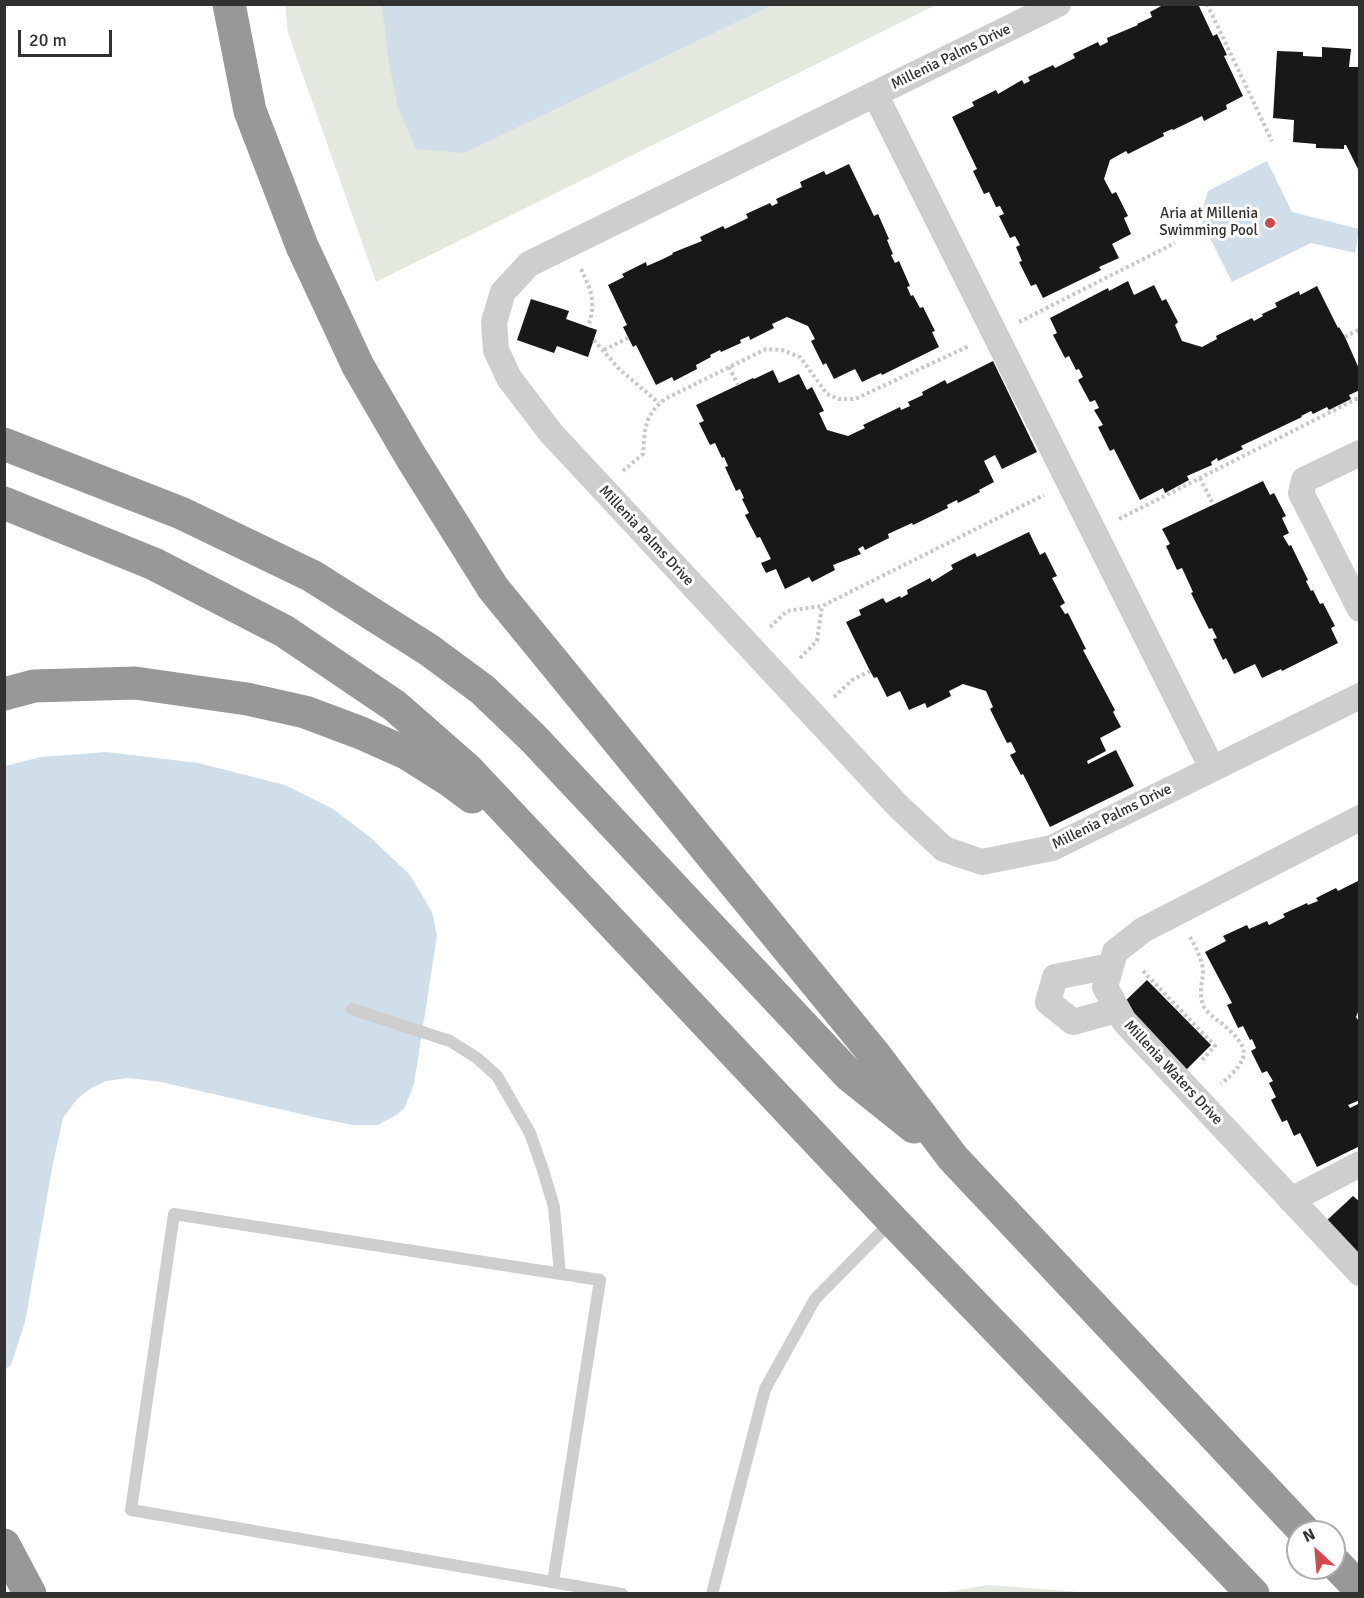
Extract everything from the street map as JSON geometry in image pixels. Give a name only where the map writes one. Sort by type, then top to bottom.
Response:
[{"type":"highway","points":[[229,4],[250,111],[302,246],[358,366],[417,467],[493,588],[875,1055],[953,1158],[1294,1520]]},
{"type":"highway","points":[[4,444],[181,513],[312,576],[429,650],[483,690],[533,738],[849,1075],[953,1158]]},
{"type":"highway","points":[[4,503],[153,564],[284,631],[395,706],[468,770],[893,1221],[1253,1593]]},
{"type":"highway","points":[[4,694],[34,686],[135,684],[247,699],[305,712],[408,754],[449,780],[510,826],[573,880]]},
{"type":"highway","points":[[4,1545],[30,1593]]},
{"type":"highway","points":[[1346,1575],[1359,1589]]},
{"type":"street","name":"Millenia Palms Drive","points":[[1058,4],[529,264],[503,292],[494,322],[496,350],[509,378],[551,433],[898,806],[944,849],[982,862],[1052,848],[1359,696]]},
{"type":"street","name":"Millenia Palms Drive","points":[[875,94],[1212,768]]},
{"type":"street","points":[[1359,453],[1304,480],[1301,493],[1359,609]]},
{"type":"street","name":"Millenia Waters Drive","points":[[1359,818],[1143,930],[1115,952],[1105,987],[1124,1021],[1359,1273]]},
{"type":"street","points":[[1111,966],[1055,977],[1048,1002],[1073,1022],[1117,1010]]},
{"type":"street","points":[[1291,1200],[1359,1164]]},
{"type":"lane","points":[[352,1009],[450,1041],[477,1058],[497,1076],[530,1133],[543,1170],[554,1207],[560,1274]]},
{"type":"lane","points":[[553,1582],[600,1280],[174,1214],[131,1510],[553,1582],[622,1593]]},
{"type":"lane","points":[[712,1593],[765,1389],[815,1299],[893,1221]]},
{"type":"path","points":[[1207,4],[1272,141]]},
{"type":"path","points":[[603,489],[643,454],[646,422],[654,407],[766,349],[782,350],[800,357],[827,394],[839,399],[855,399],[995,334],[1175,243]]},
{"type":"path","points":[[568,244],[588,283],[594,310],[588,327]]},
{"type":"path","points":[[1345,337],[1359,329]]},
{"type":"path","points":[[604,350],[628,338]]},
{"type":"path","points":[[594,340],[619,369],[659,403]]},
{"type":"path","points":[[729,367],[738,385]]},
{"type":"path","points":[[1094,531],[1359,398]]},
{"type":"path","points":[[1200,478],[1213,504]]},
{"type":"path","points":[[749,646],[786,611],[822,606],[1069,483]]},
{"type":"path","points":[[779,678],[817,641],[822,606]]},
{"type":"path","points":[[814,716],[852,680],[870,671]]},
{"type":"path","points":[[1177,912],[1198,952],[1203,972],[1200,985],[1203,1006],[1237,1037],[1245,1051],[1242,1062],[1233,1073],[1200,1102]]},
{"type":"path","points":[[1143,971],[1215,1046],[1180,1081]]},
{"type":"shaded area","points":[[382,4],[772,5],[464,153],[416,149],[398,108],[388,58]]},
{"type":"shaded area","points":[[285,5],[936,5],[376,282],[288,33]]},
{"type":"shaded area","name":"Aria at Millenia Swimming Pool","points":[[1267,161],[1292,212],[1359,229],[1355,253],[1311,243],[1232,282],[1200,218],[1208,191]]},
{"type":"shaded area","points":[[107,752],[198,763],[285,785],[333,809],[371,838],[410,875],[432,912],[437,936],[414,1084],[405,1107],[398,1114],[378,1125],[352,1125],[161,1082],[128,1078],[106,1081],[90,1089],[77,1099],[63,1118],[25,1322],[11,1365],[5,1369],[5,766],[41,757]]},
{"type":"shaded area","points":[[988,1585],[1080,1592],[1095,1593],[940,1593]]},
{"type":"building","points":[[1165,4],[1198,4],[1213,36],[1217,34],[1227,55],[1224,56],[1243,96],[1226,105],[1227,109],[1204,121],[1202,116],[1163,133],[1164,136],[1128,154],[1126,151],[1110,160],[1104,179],[1112,194],[1116,192],[1128,216],[1124,218],[1131,234],[1112,244],[1119,258],[1099,267],[1101,270],[1043,298],[1036,284],[1031,286],[1019,262],[1022,261],[1016,247],[1020,245],[1015,236],[1010,238],[999,216],[1004,214],[1000,206],[996,207],[989,192],[984,194],[973,171],[977,169],[952,117],[974,106],[972,102],[996,90],[998,94],[1022,80],[1024,84],[1030,81],[1028,77],[1075,58],[1073,54],[1098,42],[1100,46],[1108,42],[1107,38],[1152,17],[1150,12]]},
{"type":"building","points":[[1322,47],[1351,49],[1349,67],[1360,67],[1360,173],[1346,145],[1344,149],[1316,148],[1316,144],[1293,142],[1294,120],[1273,118],[1277,51],[1303,52],[1303,56],[1322,57]]},
{"type":"building","points":[[849,164],[874,216],[878,214],[889,239],[887,240],[893,254],[891,255],[895,263],[899,261],[910,286],[907,287],[911,296],[913,295],[920,308],[923,307],[935,331],[932,332],[939,347],[882,375],[881,373],[862,382],[855,369],[834,379],[826,363],[823,365],[811,341],[815,339],[808,326],[787,317],[772,324],[774,328],[750,340],[749,336],[740,340],[741,343],[710,355],[711,357],[696,365],[697,369],[674,381],[672,377],[656,385],[636,345],[633,347],[623,327],[627,325],[608,285],[624,277],[622,274],[646,262],[647,266],[663,259],[702,241],[700,237],[748,218],[746,214],[770,203],[772,206],[778,203],[776,199],[802,187],[800,182],[824,171],[826,175]]},
{"type":"building","points":[[1128,281],[1134,295],[1154,285],[1162,301],[1166,299],[1178,322],[1175,325],[1182,341],[1202,347],[1217,339],[1216,336],[1252,318],[1254,321],[1263,316],[1262,314],[1277,307],[1275,303],[1299,291],[1300,295],[1317,286],[1338,328],[1345,337],[1360,371],[1360,390],[1349,395],[1351,399],[1329,410],[1327,407],[1313,414],[1311,411],[1241,446],[1243,449],[1218,461],[1217,458],[1211,462],[1212,465],[1187,476],[1189,480],[1165,493],[1163,488],[1140,500],[1114,449],[1110,451],[1098,427],[1103,425],[1094,410],[1099,408],[1095,400],[1090,402],[1078,380],[1083,377],[1079,369],[1076,370],[1069,356],[1065,358],[1053,335],[1057,333],[1050,318],[1108,288],[1109,291]]},
{"type":"building","points":[[531,299],[569,311],[566,319],[597,330],[588,357],[557,346],[554,353],[517,340]]},
{"type":"building","points":[[993,361],[1037,452],[1002,469],[995,455],[984,461],[994,482],[979,490],[980,492],[958,503],[957,500],[947,505],[948,508],[888,534],[889,538],[865,550],[863,546],[858,549],[861,554],[833,565],[835,570],[812,582],[809,577],[785,589],[776,569],[766,573],[761,563],[771,559],[745,515],[749,513],[742,499],[744,498],[740,489],[736,491],[725,467],[728,466],[724,457],[722,458],[715,443],[710,445],[699,423],[704,421],[696,405],[773,370],[779,383],[799,374],[807,390],[812,387],[824,411],[819,413],[827,430],[848,436],[865,428],[863,425],[900,407],[901,410],[910,406],[908,402],[945,380],[947,384]]},
{"type":"building","points":[[1263,481],[1270,495],[1274,493],[1286,516],[1282,518],[1289,533],[1283,536],[1289,546],[1291,545],[1311,591],[1313,590],[1320,604],[1323,603],[1335,626],[1331,628],[1338,643],[1282,671],[1281,669],[1262,678],[1255,664],[1234,674],[1226,658],[1223,660],[1213,639],[1217,638],[1212,628],[1209,629],[1191,593],[1193,592],[1182,568],[1177,570],[1166,546],[1170,544],[1162,529]]},
{"type":"building","points":[[1029,532],[1040,555],[1045,552],[1057,576],[1052,578],[1065,603],[1060,606],[1065,614],[1068,613],[1086,649],[1083,650],[1115,710],[1113,712],[1121,727],[1100,738],[1106,751],[1087,761],[1088,764],[1116,750],[1134,786],[1050,827],[1023,774],[1021,775],[1010,755],[1016,752],[1011,742],[1007,743],[990,709],[993,707],[986,691],[963,684],[949,691],[951,696],[927,708],[925,703],[909,710],[900,691],[887,697],[877,677],[874,678],[870,671],[846,622],[861,615],[859,610],[883,598],[886,603],[900,596],[901,598],[908,594],[907,590],[930,578],[932,582],[953,569],[951,565],[975,553],[977,557]]},
{"type":"building","points":[[1360,880],[1360,1007],[1356,1017],[1360,1023],[1360,1100],[1348,1105],[1350,1108],[1360,1103],[1360,1146],[1317,1167],[1300,1133],[1294,1136],[1287,1120],[1282,1122],[1271,1100],[1276,1097],[1269,1083],[1273,1081],[1267,1071],[1262,1073],[1251,1051],[1256,1048],[1252,1039],[1250,1040],[1243,1026],[1238,1028],[1227,1005],[1232,1003],[1205,952],[1226,941],[1223,936],[1247,925],[1249,929],[1267,921],[1269,925],[1285,917],[1283,914],[1307,903],[1308,905],[1318,901],[1316,898],[1336,888],[1338,891]]},
{"type":"building","points":[[1147,980],[1211,1045],[1183,1073],[1119,1007]]},
{"type":"building","points":[[1353,1196],[1360,1202],[1360,1258],[1324,1223]]},
{"type":"place","name":"Aria at Millenia Swimming Pool","points":[[1270,223]]}]
